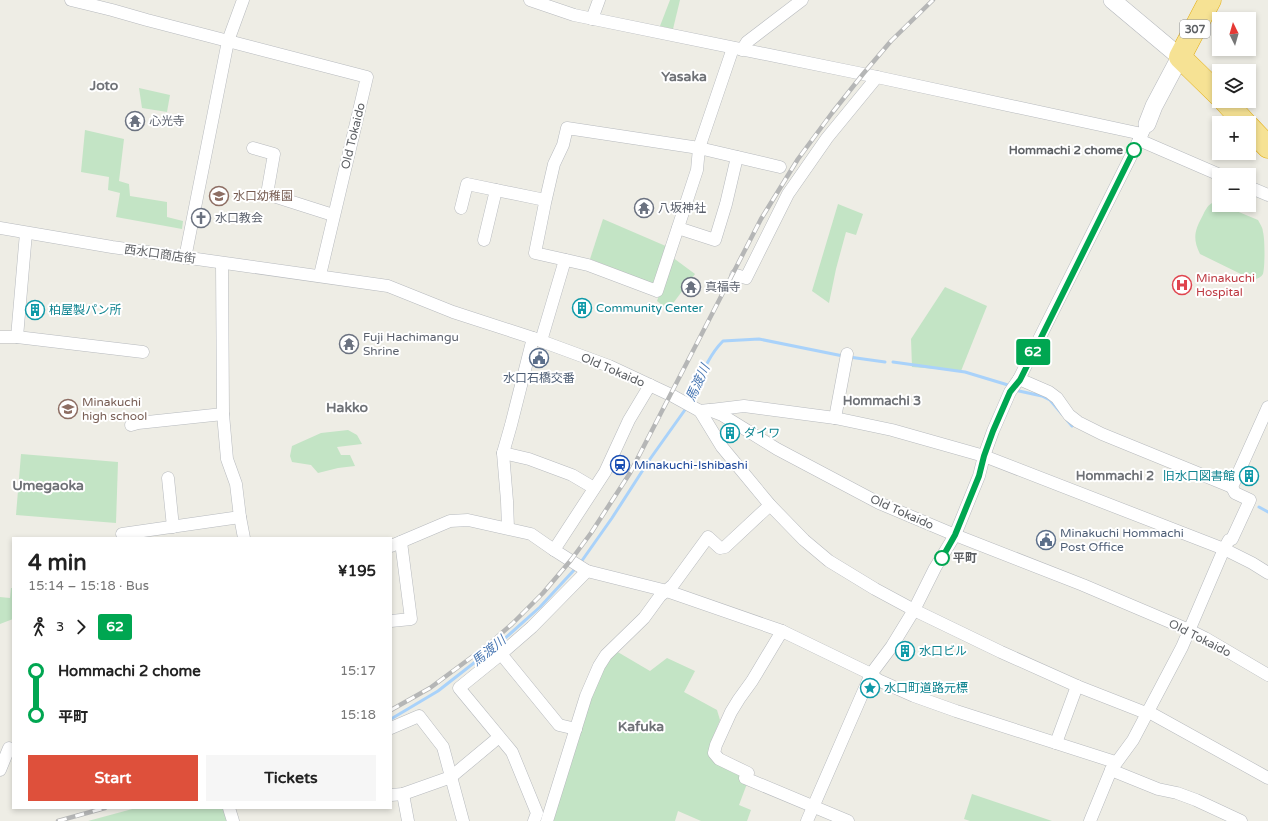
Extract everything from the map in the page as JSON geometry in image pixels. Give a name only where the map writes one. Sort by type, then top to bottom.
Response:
[{"type":"highway","name":"307","points":[[1180,57],[1210,0]]},
{"type":"highway","points":[[1180,57],[1212,88]]},
{"type":"highway","points":[[1231,108],[1239,116]]},
{"type":"highway","points":[[1256,134],[1268,147]]},
{"type":"main road","points":[[1112,0],[1180,57],[1154,106],[1143,133]]},
{"type":"street","name":"Old Tokaido","points":[[71,0],[367,77],[320,275],[388,286],[454,312],[610,366],[697,408],[722,416],[777,449],[879,503],[955,535],[1083,585],[1189,630],[1268,675]]},
{"type":"street","points":[[185,258],[228,41],[243,0]]},
{"type":"street","points":[[530,0],[574,15],[1143,133],[1212,171]]},
{"type":"street","points":[[592,18],[599,0]]},
{"type":"street","points":[[780,167],[699,148],[567,128],[563,145],[554,164],[545,200],[535,253],[588,264],[657,291],[697,170],[699,148],[737,49],[802,0]]},
{"type":"street","points":[[736,275],[746,278],[788,194],[828,138],[877,77]]},
{"type":"street","points":[[807,821],[871,674],[892,646],[914,610],[935,568],[955,535],[979,476],[993,431],[1010,392],[1020,380],[1143,133]]},
{"type":"street","points":[[253,148],[274,154],[267,194],[334,215]]},
{"type":"street","points":[[678,228],[715,240],[738,157]]},
{"type":"street","points":[[461,208],[468,184],[545,200]]},
{"type":"street","points":[[484,240],[496,190]]},
{"type":"street","points":[[1256,190],[1268,195]]},
{"type":"street","name":"西水口商店街","points":[[0,228],[185,258],[320,275]]},
{"type":"street","points":[[17,337],[26,233]]},
{"type":"street","points":[[508,528],[503,453],[537,340],[565,260]]},
{"type":"street","points":[[222,263],[223,414],[227,459],[236,484],[244,537]]},
{"type":"street","points":[[0,337],[17,337],[144,352]]},
{"type":"street","points":[[835,418],[847,356]]},
{"type":"street","points":[[1020,380],[1049,392],[1057,398],[1069,415],[1078,422],[1102,434],[1232,487],[1235,493],[1250,500],[1232,539],[1224,549],[1189,630],[1133,740],[1113,766],[1090,821]]},
{"type":"street","points":[[554,550],[605,472],[629,420],[650,385]]},
{"type":"street","points":[[697,408],[744,406],[835,418],[892,430],[984,456],[1224,549],[1268,573]]},
{"type":"street","points":[[1232,487],[1268,407]]},
{"type":"street","points":[[697,408],[722,447],[770,505],[804,540],[829,561],[875,589],[914,610],[1001,652],[1077,686],[1147,712],[1268,778]]},
{"type":"street","points":[[131,425],[223,414]]},
{"type":"street","points":[[503,453],[529,459],[572,475],[594,488]]},
{"type":"street","points":[[168,478],[173,527]]},
{"type":"street","points":[[547,821],[586,696],[603,660],[644,618],[660,596],[674,585],[708,537],[720,548],[725,547],[770,505]]},
{"type":"street","points":[[122,534],[240,516]]},
{"type":"street","points":[[392,621],[411,619],[396,544],[450,521],[468,520],[508,528],[531,534],[587,571],[666,591],[782,631],[871,674],[878,680],[921,698],[956,711],[1056,743],[1113,766],[1158,789],[1177,793],[1196,800],[1241,821]]},
{"type":"street","points":[[534,821],[537,813],[512,752],[459,688],[532,627],[587,571]]},
{"type":"street","points":[[782,631],[752,681],[739,699],[716,745],[714,753],[719,759],[748,773],[746,778],[848,821]]},
{"type":"street","points":[[501,654],[559,725],[576,729]]},
{"type":"street","points":[[1056,743],[1077,686]]},
{"type":"street","points":[[392,728],[419,716],[443,747],[463,821]]},
{"type":"street","points":[[392,795],[404,794],[451,777],[499,737]]},
{"type":"street","points":[[0,770],[7,747]]},
{"type":"street","points":[[404,794],[408,821]]},
{"type":"street","points":[[229,809],[233,821]]},
{"type":"green space","points":[[670,0],[680,0],[673,29],[660,26]]},
{"type":"green space","points":[[139,88],[170,95],[167,112],[142,108]]},
{"type":"green space","points":[[85,130],[124,139],[119,181],[129,184],[130,196],[167,202],[167,217],[183,221],[182,229],[116,217],[120,193],[108,190],[109,177],[81,172]]},
{"type":"green space","points":[[1212,203],[1212,212],[1239,212],[1258,220],[1264,236],[1264,270],[1263,274],[1259,278],[1249,278],[1200,254],[1195,239],[1196,230],[1205,210]]},
{"type":"green space","points":[[838,204],[863,214],[856,235],[846,232],[829,303],[812,291]]},
{"type":"green space","points":[[603,219],[668,247],[656,285],[590,259]]},
{"type":"green space","points":[[672,257],[695,274],[668,310],[657,301]]},
{"type":"green space","points":[[945,287],[987,306],[961,371],[912,367],[911,339]]},
{"type":"green space","points":[[348,430],[357,435],[362,444],[337,447],[341,455],[350,455],[355,466],[318,473],[311,465],[292,462],[290,456],[292,446],[321,433]]},
{"type":"green space","points":[[21,454],[118,462],[116,523],[16,515]]},
{"type":"green space","points":[[12,588],[12,619],[0,624],[0,597],[10,598]]},
{"type":"green space","points":[[616,651],[650,671],[667,658],[695,671],[684,692],[717,710],[720,720],[710,744],[712,759],[740,772],[748,781],[739,805],[751,810],[747,821],[701,821],[678,811],[675,821],[553,821],[591,689],[605,665]]},
{"type":"green space","points":[[972,794],[1052,821],[970,821],[964,819]]},
{"type":"green space","points":[[132,809],[227,809],[231,821],[88,821]]},
{"type":"waterway","name":"馬渡川","points":[[690,402],[708,362],[723,341],[759,339],[843,356]]},
{"type":"waterway","name":"馬渡川","points":[[849,357],[885,362]]},
{"type":"waterway","name":"馬渡川","points":[[893,362],[965,372],[1008,385]]},
{"type":"waterway","name":"馬渡川","points":[[1019,391],[1042,396],[1050,400],[1062,414]]},
{"type":"waterway","name":"馬渡川","points":[[581,562],[687,407]]},
{"type":"waterway","name":"馬渡川","points":[[1067,420],[1072,426]]},
{"type":"waterway","name":"馬渡川","points":[[1259,507],[1268,512]]},
{"type":"waterway","name":"馬渡川","points":[[392,718],[438,691],[502,641],[540,607],[575,569]]},
{"type":"railway","points":[[392,709],[430,688],[488,645],[512,624],[543,593],[571,560],[591,533],[630,473],[761,219],[798,159],[832,113],[891,41],[933,0]]},
{"type":"railway","points":[[58,821],[101,809]]},
{"type":"bus line","name":"62","points":[[942,558],[955,535],[979,476],[993,431],[1010,392],[1020,380],[1134,150]]},
{"type":"place","name":"心光寺","points":[[135,121]]},
{"type":"place","name":"Hommachi 2 chome","points":[[1134,150]]},
{"type":"place","name":"水口幼稚園","points":[[219,196]]},
{"type":"place","name":"八坂神社","points":[[644,208]]},
{"type":"place","name":"水口教会","points":[[201,218]]},
{"type":"place","name":"Minakuchi Hospital","points":[[1182,285]]},
{"type":"place","name":"真福寺","points":[[691,287]]},
{"type":"place","name":"Community Center","points":[[582,308]]},
{"type":"place","name":"柏屋製パン所","points":[[35,310]]},
{"type":"place","name":"Fuji Hachimangu Shrine","points":[[349,344]]},
{"type":"place","name":"水口石橋交番","points":[[539,358]]},
{"type":"place","name":"Minakuchi high school","points":[[68,409]]},
{"type":"place","name":"ダイワ","points":[[730,433]]},
{"type":"place","name":"Minakuchi-Ishibashi","points":[[620,465]]},
{"type":"place","name":"旧水口図書館","points":[[1249,476]]},
{"type":"place","name":"Minakuchi Hommachi Post Office","points":[[1046,540]]},
{"type":"place","name":"平町","points":[[942,558]]},
{"type":"place","name":"水口ビル","points":[[905,651]]},
{"type":"place","name":"水口町道路元標","points":[[870,688]]},
{"type":"district","name":"Yasaka","points":[[684,76]]},
{"type":"district","name":"Joto","points":[[104,85]]},
{"type":"district","name":"Hommachi 3","points":[[882,401]]},
{"type":"district","name":"Hakko","points":[[347,407]]},
{"type":"district","name":"Hommachi 2","points":[[1115,476]]},
{"type":"district","name":"Umegaoka","points":[[48,485]]},
{"type":"district","name":"Kafuka","points":[[641,726]]}]
